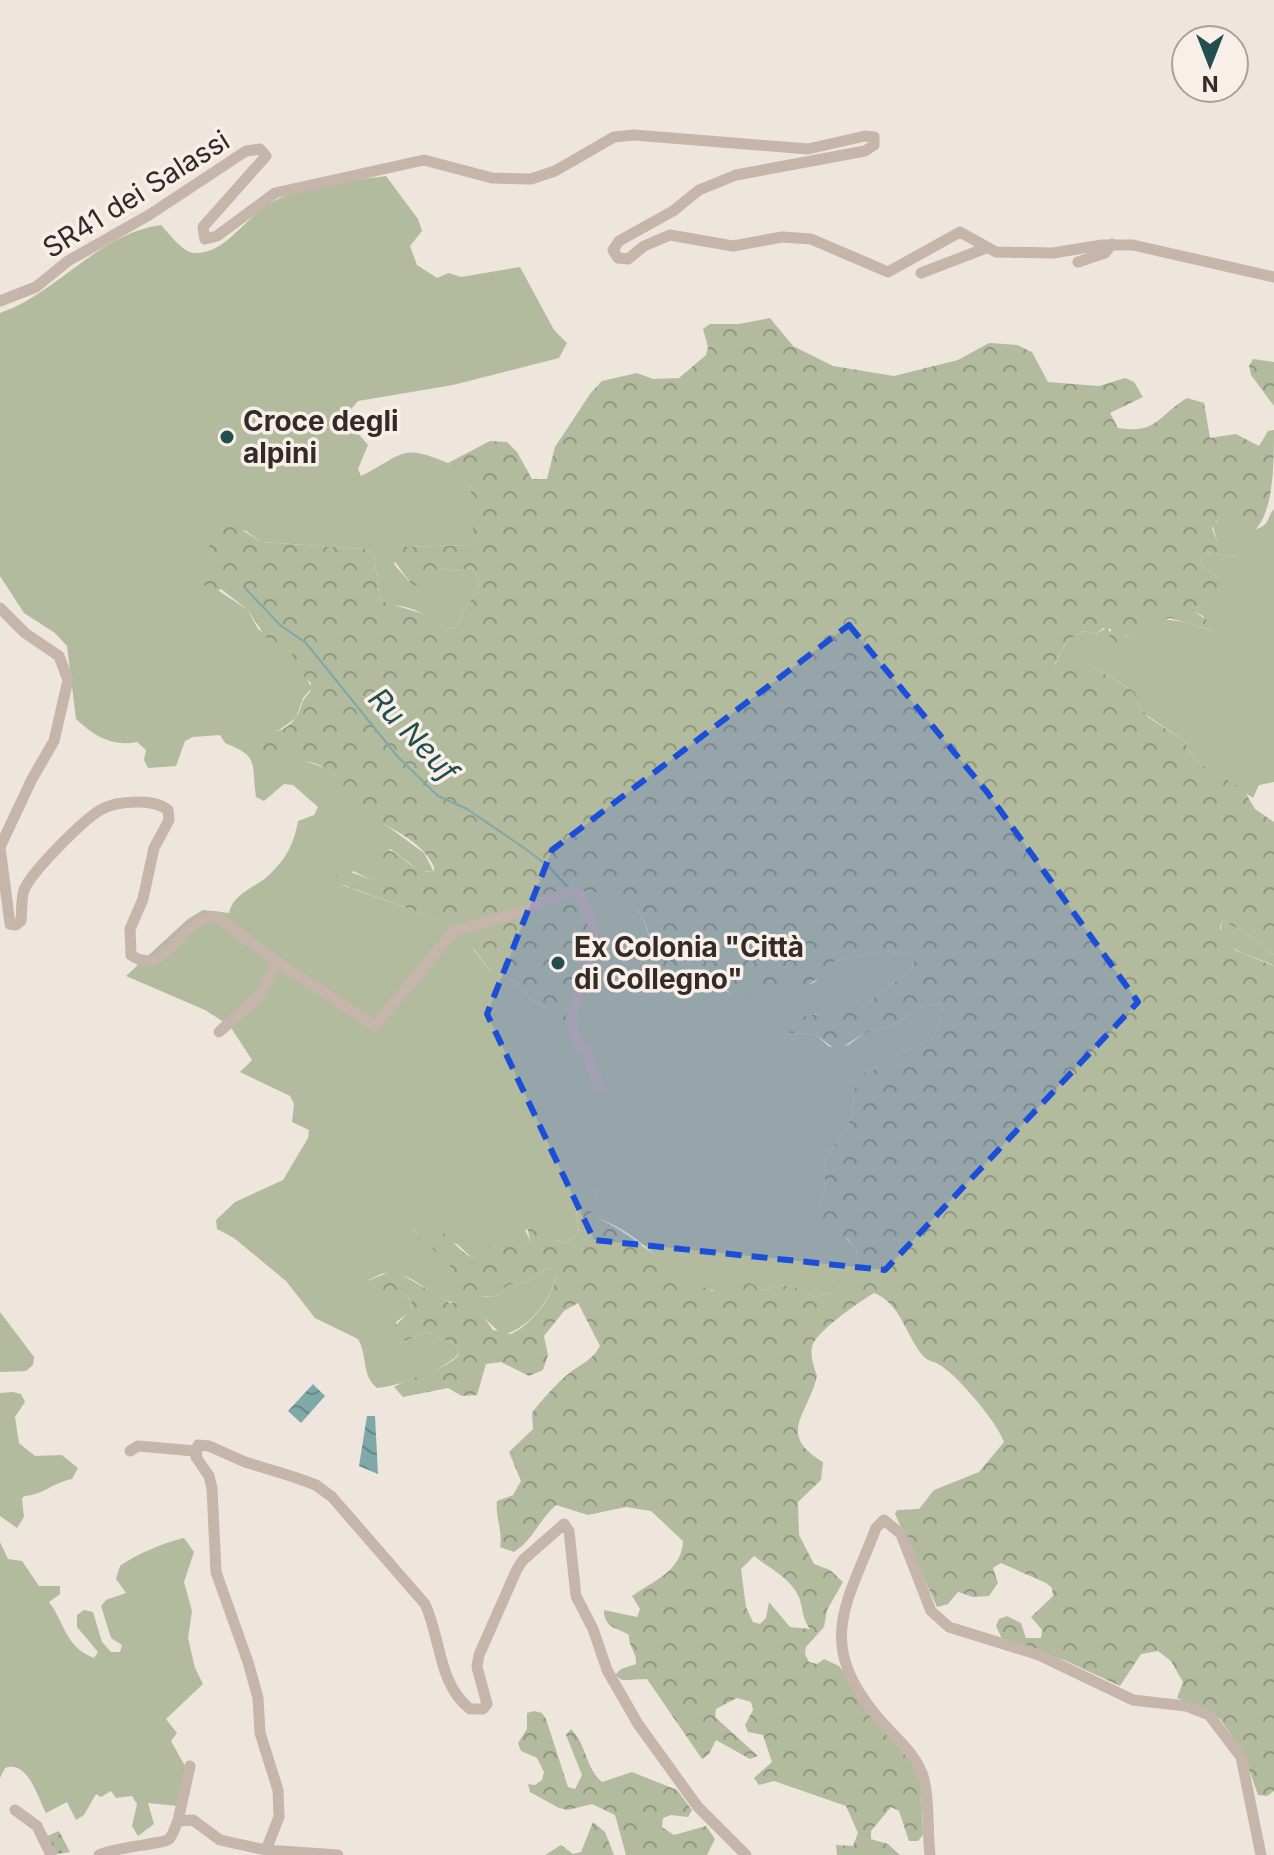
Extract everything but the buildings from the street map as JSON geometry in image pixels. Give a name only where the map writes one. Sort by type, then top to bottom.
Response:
[{"type":"street","name":"SR41 dei Salassi","points":[[0,301],[36,287],[68,261],[149,215],[246,151],[260,149],[266,156],[243,178],[203,227],[205,239],[217,236],[275,193],[424,160],[492,178],[531,179],[555,171],[614,137],[715,139],[808,149],[865,136],[874,137],[874,145],[865,151],[736,175],[699,190],[673,211],[619,241],[613,250],[618,258],[628,259],[644,246],[670,235],[733,246],[782,237],[811,239],[888,272],[960,232],[986,248],[1024,255],[1112,244],[1159,251],[1274,277]]},
{"type":"street","points":[[1078,262],[1105,253],[1112,244]]},
{"type":"street","points":[[921,273],[986,248]]},
{"type":"street","points":[[0,608],[25,633],[59,656],[68,680],[54,741],[2,839],[0,860],[8,923],[14,926],[21,921],[24,891],[33,876],[93,816],[114,805],[160,805],[166,808],[170,817],[154,848],[143,899],[130,929],[131,955],[139,961],[151,961],[165,953],[196,919],[207,915],[217,917],[276,961],[375,1026],[454,931],[521,912],[562,892],[578,894],[594,925],[594,940],[571,1018],[576,1041],[588,1055],[600,1088]]},
{"type":"street","points":[[219,1032],[253,1006],[267,985],[276,961]]},
{"type":"street","points":[[195,1451],[198,1445],[209,1446],[245,1462],[316,1485],[332,1497],[425,1604],[435,1624],[446,1677],[470,1709],[483,1709],[487,1704],[477,1667],[479,1655],[517,1569],[564,1524],[569,1531],[576,1596],[593,1629],[607,1670],[638,1724],[698,1807],[746,1855]]},
{"type":"street","points":[[130,1451],[138,1446],[195,1451]]},
{"type":"street","points":[[195,1451],[212,1488],[216,1572],[248,1662],[258,1698],[260,1733],[278,1790],[279,1817],[266,1853]]},
{"type":"street","points":[[930,1855],[925,1814],[927,1792],[922,1772],[866,1701],[840,1648],[843,1611],[876,1528],[884,1520],[901,1534],[931,1611],[949,1627],[1039,1655],[1133,1700],[1186,1706],[1209,1715],[1241,1757],[1261,1855]]},
{"type":"street","points":[[99,1855],[133,1844],[167,1841],[178,1821],[190,1766]]},
{"type":"street","points":[[15,1810],[37,1826],[51,1855]]},
{"type":"street","points":[[178,1821],[193,1820],[220,1840],[266,1853],[338,1855]]},
{"type":"highlighted area","points":[[849,625],[987,792],[1138,1002],[885,1270],[594,1240],[487,1014],[552,850]]},
{"type":"green space","points":[[386,176],[418,219],[422,231],[410,246],[417,265],[437,278],[449,273],[461,277],[520,267],[554,330],[567,343],[559,358],[453,385],[358,401],[347,414],[349,423],[368,445],[358,469],[361,476],[395,457],[411,453],[448,463],[451,471],[471,488],[476,540],[470,545],[404,547],[394,564],[411,584],[438,568],[454,571],[472,568],[479,585],[456,628],[446,629],[416,611],[380,601],[374,555],[365,549],[261,542],[246,531],[220,523],[211,560],[216,589],[248,610],[258,629],[290,650],[312,688],[303,698],[296,718],[275,733],[299,759],[328,769],[367,811],[424,853],[434,872],[420,871],[390,849],[375,865],[377,877],[369,879],[353,871],[342,885],[455,925],[490,971],[514,981],[532,1000],[547,1008],[563,1029],[581,891],[590,890],[615,897],[637,909],[650,942],[641,975],[649,989],[665,987],[678,972],[705,977],[727,992],[754,995],[814,983],[831,962],[883,951],[909,954],[914,961],[912,969],[861,1008],[843,1013],[815,1014],[790,1033],[816,1035],[829,1047],[849,1045],[863,1034],[896,1024],[924,1004],[942,1005],[940,1023],[932,1039],[900,1053],[886,1066],[855,1075],[853,1112],[847,1129],[826,1157],[824,1193],[817,1210],[829,1238],[846,1238],[856,1249],[860,1269],[832,1293],[814,1297],[790,1286],[765,1290],[746,1285],[718,1291],[690,1283],[639,1241],[589,1215],[597,1197],[596,1187],[576,1208],[579,1234],[564,1243],[525,1229],[530,1241],[522,1246],[510,1249],[496,1246],[480,1256],[471,1257],[457,1244],[413,1230],[451,1266],[466,1289],[476,1295],[495,1297],[508,1285],[526,1282],[548,1268],[556,1271],[555,1281],[538,1312],[520,1328],[501,1334],[468,1302],[457,1303],[436,1296],[408,1277],[386,1273],[368,1280],[378,1292],[386,1288],[402,1289],[412,1303],[410,1312],[396,1322],[402,1342],[426,1332],[457,1345],[459,1353],[445,1365],[421,1376],[377,1388],[369,1377],[358,1339],[315,1318],[286,1281],[234,1238],[217,1229],[216,1220],[235,1202],[283,1180],[308,1138],[309,1130],[292,1122],[294,1104],[290,1096],[240,1072],[252,1060],[230,1026],[205,1010],[126,976],[188,919],[203,910],[229,913],[235,900],[280,863],[292,844],[298,821],[314,815],[318,807],[293,785],[284,784],[264,801],[256,797],[252,762],[244,752],[225,743],[220,735],[193,737],[185,741],[176,766],[148,768],[144,760],[146,750],[137,742],[119,743],[104,739],[76,719],[67,646],[55,633],[24,613],[0,576],[0,313],[41,292],[118,239],[139,230],[161,225],[189,252],[205,252],[216,248],[271,203],[298,191]]},
{"type":"green space","points":[[770,318],[793,346],[833,366],[894,376],[958,360],[989,343],[1017,345],[1032,352],[1048,382],[1099,386],[1125,378],[1134,382],[1143,397],[1110,413],[1118,428],[1150,426],[1187,398],[1204,403],[1210,438],[1236,434],[1259,446],[1268,431],[1274,430],[1269,502],[1259,525],[1252,532],[1216,521],[1212,528],[1217,541],[1240,545],[1244,553],[1237,557],[1207,553],[1200,557],[1201,565],[1219,579],[1224,590],[1215,599],[1195,608],[1195,612],[1218,628],[1216,632],[1170,618],[1132,632],[1114,646],[1109,642],[1111,629],[1103,628],[1096,634],[1083,631],[1066,642],[1054,665],[1063,673],[1073,665],[1091,666],[1135,692],[1138,704],[1148,717],[1183,740],[1198,763],[1244,790],[1255,809],[1274,822],[1274,955],[1254,938],[1222,920],[1220,928],[1235,950],[1274,966],[1274,1791],[1267,1796],[1258,1795],[1243,1752],[1220,1719],[1206,1709],[1177,1698],[1183,1682],[1171,1661],[1158,1651],[1141,1654],[1120,1686],[1064,1660],[1003,1641],[996,1626],[999,1619],[1007,1616],[1021,1623],[1026,1638],[1041,1638],[1042,1630],[1031,1617],[1053,1596],[1052,1588],[1046,1583],[1001,1563],[993,1568],[998,1583],[989,1596],[973,1597],[958,1592],[948,1604],[937,1607],[895,1514],[897,1510],[919,1509],[934,1490],[979,1472],[1004,1442],[976,1400],[948,1371],[924,1357],[891,1304],[874,1293],[831,1324],[813,1344],[812,1356],[817,1376],[798,1433],[809,1452],[823,1462],[821,1480],[798,1502],[799,1535],[814,1564],[830,1570],[843,1582],[827,1610],[824,1627],[806,1647],[809,1662],[817,1664],[824,1659],[839,1666],[917,1768],[921,1785],[923,1835],[918,1841],[909,1841],[899,1811],[891,1807],[871,1831],[871,1839],[888,1844],[900,1855],[837,1855],[836,1845],[853,1846],[858,1833],[846,1806],[774,1781],[759,1785],[754,1778],[772,1762],[763,1735],[748,1732],[745,1725],[753,1710],[751,1702],[737,1698],[716,1709],[715,1717],[758,1756],[750,1759],[716,1740],[709,1754],[702,1759],[647,1679],[622,1680],[615,1675],[621,1669],[636,1664],[636,1660],[629,1635],[606,1621],[604,1610],[637,1617],[640,1609],[632,1596],[672,1568],[681,1551],[683,1541],[651,1511],[626,1507],[588,1515],[556,1505],[521,1547],[514,1552],[500,1547],[497,1501],[513,1495],[521,1481],[509,1452],[533,1429],[532,1413],[544,1398],[563,1378],[593,1356],[600,1346],[578,1303],[564,1311],[544,1336],[548,1355],[543,1370],[529,1376],[501,1362],[486,1364],[477,1395],[462,1396],[448,1388],[403,1397],[394,1387],[454,1360],[459,1354],[457,1345],[426,1332],[402,1342],[394,1338],[391,1330],[410,1311],[412,1303],[407,1295],[396,1289],[361,1293],[360,1284],[394,1270],[450,1303],[468,1301],[476,1306],[493,1330],[511,1334],[527,1324],[541,1308],[555,1280],[556,1271],[548,1268],[526,1282],[508,1285],[495,1297],[468,1295],[461,1291],[451,1267],[413,1229],[416,1221],[433,1225],[471,1257],[494,1247],[517,1247],[530,1241],[526,1220],[535,1217],[554,1234],[555,1240],[564,1243],[579,1234],[576,1208],[596,1186],[597,1197],[590,1215],[622,1232],[695,1283],[712,1291],[747,1282],[765,1290],[790,1286],[814,1297],[832,1293],[860,1268],[856,1249],[847,1238],[829,1238],[816,1228],[817,1210],[824,1193],[826,1157],[847,1129],[853,1112],[855,1075],[886,1066],[900,1053],[932,1039],[940,1023],[942,1005],[924,1004],[896,1024],[863,1034],[837,1050],[816,1035],[790,1033],[790,1024],[805,1016],[861,1008],[912,969],[914,961],[909,954],[883,951],[832,962],[821,976],[806,986],[754,995],[736,996],[705,977],[678,972],[658,991],[643,984],[641,975],[650,942],[637,909],[590,890],[582,892],[598,925],[577,1025],[572,1031],[563,1029],[547,1008],[532,1000],[514,981],[490,971],[474,949],[455,935],[454,925],[338,883],[335,875],[348,871],[369,879],[377,877],[372,856],[381,848],[426,872],[434,872],[434,867],[418,846],[351,802],[330,771],[316,764],[280,758],[257,744],[258,739],[280,730],[295,719],[310,692],[311,683],[301,674],[290,650],[269,642],[248,610],[221,589],[211,594],[205,587],[201,566],[202,562],[211,560],[212,551],[204,535],[211,526],[220,523],[238,527],[261,542],[365,549],[374,555],[380,601],[431,616],[446,629],[456,628],[479,585],[472,568],[454,571],[438,568],[419,587],[411,584],[391,556],[395,549],[404,547],[470,545],[476,540],[471,523],[471,488],[450,471],[448,463],[490,441],[507,442],[517,452],[532,479],[547,479],[555,447],[602,381],[637,373],[653,379],[679,378],[706,355],[708,347],[703,329],[710,324],[739,324]],"holes":[[[754,1556],[792,1586],[810,1629],[790,1627],[769,1602],[766,1618],[760,1624],[753,1622],[746,1607],[741,1569]]]},
{"type":"green space","points":[[1253,359],[1274,362],[1274,406],[1251,375],[1249,366]]},
{"type":"green space","points":[[1274,509],[1274,782],[1259,785],[1253,798],[1198,763],[1183,740],[1145,714],[1127,687],[1091,666],[1070,668],[1063,674],[1054,666],[1066,642],[1083,631],[1096,634],[1107,627],[1111,634],[1125,638],[1146,623],[1167,620],[1212,631],[1195,608],[1210,601],[1219,579],[1201,565],[1200,557],[1207,553],[1237,557],[1231,544],[1217,541],[1212,523],[1224,522],[1257,529],[1265,524]]},
{"type":"green space","points":[[1222,920],[1254,938],[1274,955],[1274,966],[1230,945],[1221,931]]},
{"type":"green space","points":[[0,1312],[34,1357],[33,1365],[26,1371],[0,1372]]},
{"type":"green space","points":[[0,1393],[21,1394],[25,1402],[15,1417],[19,1443],[35,1456],[62,1455],[78,1468],[72,1479],[24,1496],[24,1517],[17,1528],[0,1516]]},
{"type":"green space","points":[[184,1538],[194,1552],[184,1582],[192,1611],[188,1638],[195,1668],[203,1684],[166,1719],[177,1733],[171,1741],[185,1766],[178,1806],[148,1803],[154,1824],[138,1836],[132,1826],[137,1804],[132,1796],[116,1798],[111,1791],[101,1797],[96,1794],[84,1815],[76,1820],[67,1802],[46,1813],[31,1781],[20,1769],[5,1768],[0,1778],[0,1542],[8,1559],[22,1561],[39,1586],[60,1586],[60,1594],[49,1602],[71,1641],[94,1658],[98,1652],[77,1627],[77,1615],[84,1610],[93,1612],[102,1642],[111,1652],[120,1652],[122,1645],[111,1638],[101,1606],[106,1600],[126,1593],[116,1579],[120,1566],[150,1549]]},
{"type":"green space","points":[[527,1713],[542,1713],[546,1719],[568,1787],[575,1789],[582,1775],[566,1735],[571,1729],[592,1770],[602,1782],[632,1772],[677,1790],[692,1810],[688,1817],[671,1815],[663,1818],[662,1827],[674,1835],[706,1826],[715,1839],[707,1855],[626,1855],[615,1815],[592,1804],[568,1810],[559,1808],[530,1792],[528,1784],[535,1785],[542,1780],[544,1772],[537,1758],[521,1751],[518,1743],[527,1729]]},
{"type":"green space","points":[[593,1822],[605,1832],[614,1855],[545,1855],[561,1845],[573,1854],[581,1852]]},
{"type":"green space","points":[[59,1831],[70,1852],[51,1855],[45,1837]]},
{"type":"water","points":[[313,1384],[325,1396],[301,1423],[288,1411]]},
{"type":"water","points":[[367,1416],[375,1416],[378,1474],[359,1466]]},
{"type":"waterway","name":"Ru Neuf","points":[[245,588],[280,625],[306,643],[397,756],[438,796],[467,809],[520,845],[547,865],[569,888]]},
{"type":"place","name":"Croce degli alpini","points":[[227,437]]},
{"type":"place","name":"Ex Colonia \"Città di Collegno\"","points":[[558,963]]}]
